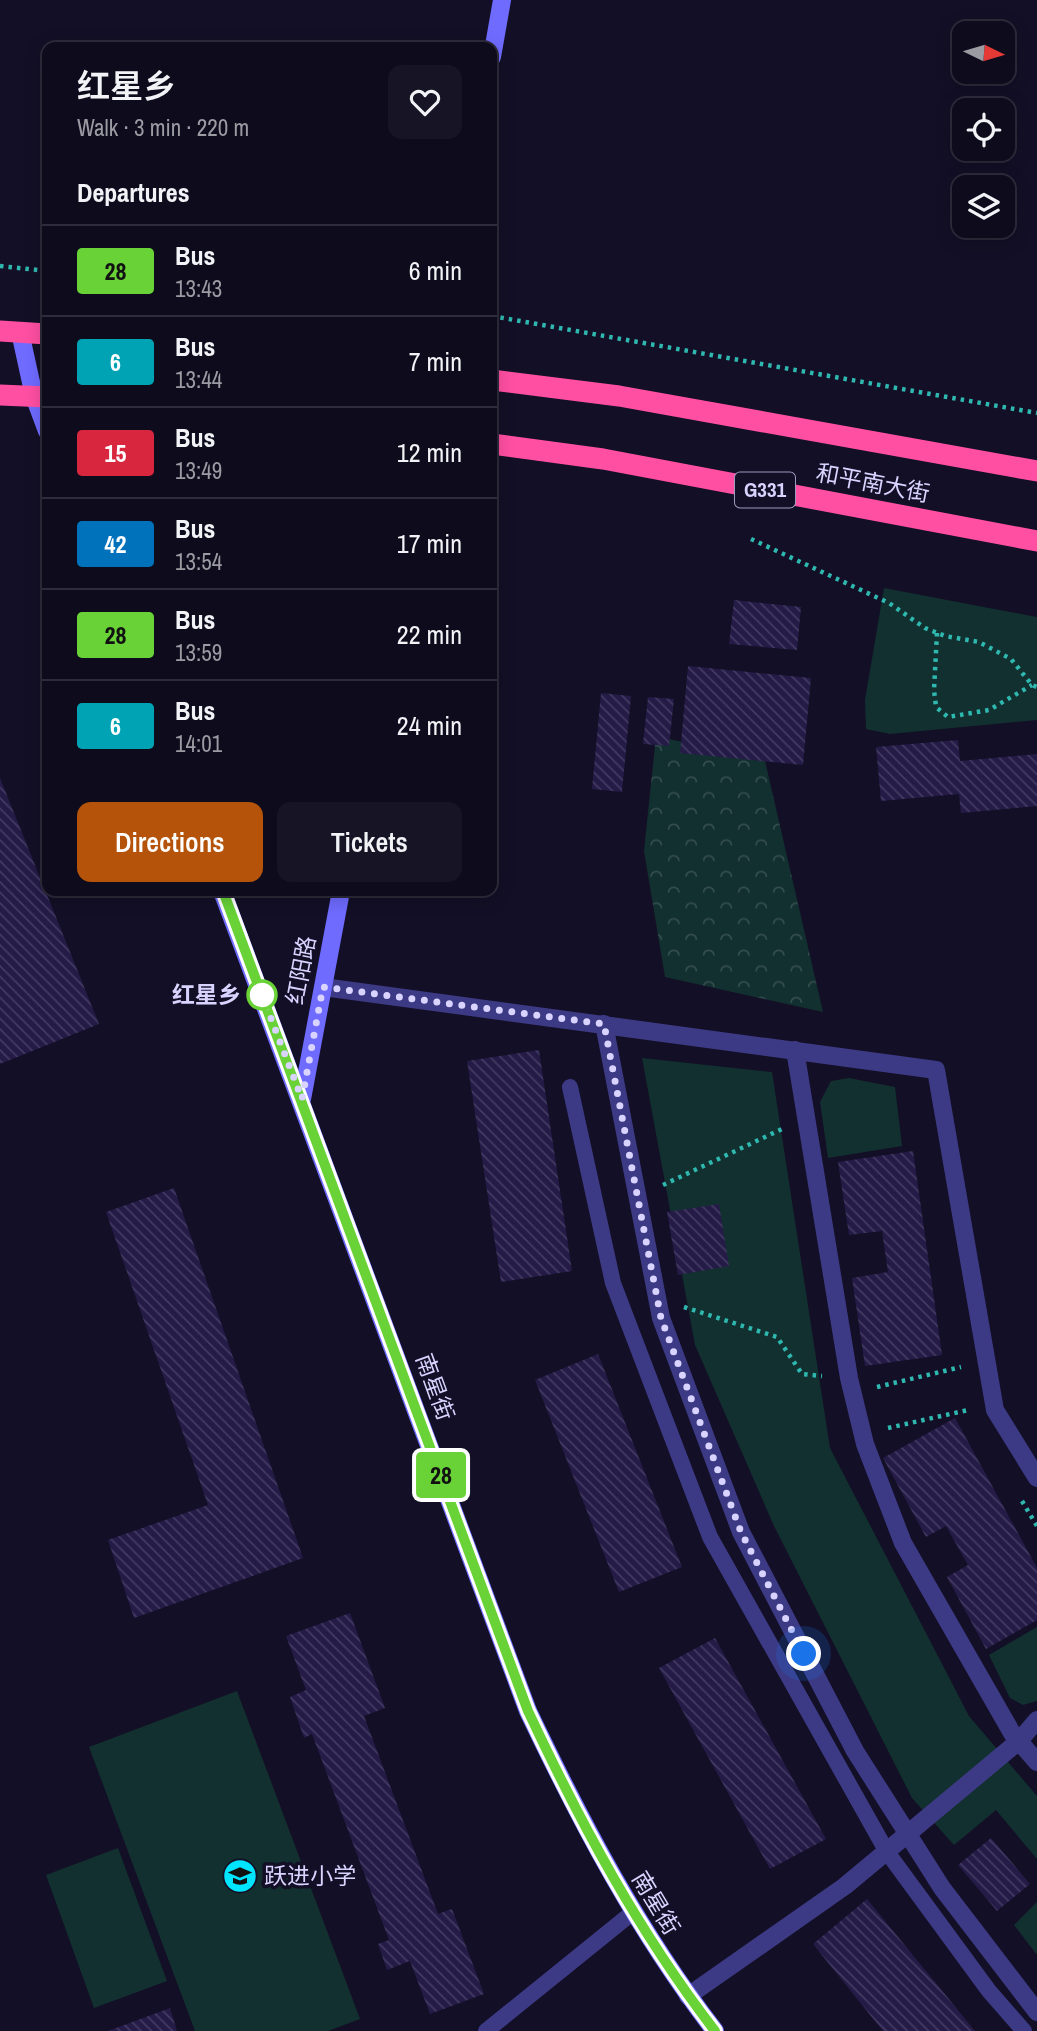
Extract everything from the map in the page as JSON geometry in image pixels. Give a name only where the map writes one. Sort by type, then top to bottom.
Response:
[{"type":"highway","points":[[10,332],[42,334]]},
{"type":"highway","name":"和平南大街","points":[[497,381],[619,396],[1037,471]]},
{"type":"highway","points":[[0,395],[41,397]]},
{"type":"highway","name":"和平南大街","points":[[497,445],[603,459],[1037,541]]},
{"type":"street","points":[[495,42],[502,0]]},
{"type":"street","points":[[10,332],[41,397]]},
{"type":"street","name":"南星街","points":[[224,896],[302,1099],[528,1711],[578,1816],[632,1913],[715,2031]]},
{"type":"street","name":"红阳路","points":[[302,1099],[340,896]]},
{"type":"street","points":[[323,987],[936,1070],[995,1410],[1037,1478]]},
{"type":"street","points":[[604,1024],[661,1318],[741,1532],[855,1751],[942,1888],[1037,2012]]},
{"type":"street","points":[[795,1050],[851,1386],[862,1434],[903,1544],[1019,1741],[1037,1762]]},
{"type":"street","points":[[688,1996],[845,1886],[1019,1741],[1037,1720]]},
{"type":"lane","points":[[570,1087],[613,1283],[710,1536],[887,1852],[989,1992],[1024,2031]]},
{"type":"lane","points":[[486,2031],[632,1913]]},
{"type":"path","points":[[0,266],[42,270]]},
{"type":"path","points":[[497,317],[1037,413]]},
{"type":"path","points":[[751,539],[879,598],[937,633],[979,642],[1011,659],[1034,686],[989,710],[948,718],[936,706],[933,690],[937,633]]},
{"type":"path","points":[[638,1197],[808,1117]]},
{"type":"path","points":[[657,1296],[708,1317],[777,1337],[802,1374],[851,1386],[964,1366]]},
{"type":"path","points":[[862,1434],[972,1409]]},
{"type":"green space","points":[[884,588],[1037,617],[1037,720],[890,734],[866,729],[865,700]]},
{"type":"green space","points":[[656,736],[765,761],[823,1012],[665,977],[644,851]]},
{"type":"green space","points":[[642,1058],[772,1072],[830,1448],[969,1716],[1037,1796],[1037,1859],[996,1810],[954,1845],[912,1798],[774,1526],[695,1345]]},
{"type":"green space","points":[[849,1078],[895,1087],[902,1146],[828,1158],[820,1102],[831,1081]]},
{"type":"green space","points":[[1037,1627],[1037,1701],[1023,1705],[1010,1698],[989,1655]]},
{"type":"green space","points":[[237,1691],[360,2019],[328,2031],[195,2031],[89,1747]]},
{"type":"green space","points":[[118,1848],[167,1981],[94,2008],[46,1875]]},
{"type":"green space","points":[[1037,1902],[1037,1955],[1014,1925]]},
{"type":"building","points":[[734,600],[801,607],[797,650],[729,644]]},
{"type":"building","points":[[688,666],[811,678],[803,765],[680,753]]},
{"type":"building","points":[[601,693],[631,696],[622,792],[592,789]]},
{"type":"building","points":[[648,697],[674,699],[669,746],[643,744]]},
{"type":"building","points":[[958,740],[960,761],[1037,754],[1037,806],[961,813],[959,794],[881,801],[876,747]]},
{"type":"building","points":[[0,778],[42,882],[42,896],[47,896],[99,1024],[0,1064]]},
{"type":"building","points":[[539,1050],[572,1271],[501,1282],[467,1061]]},
{"type":"building","points":[[913,1151],[942,1355],[865,1366],[852,1278],[888,1272],[882,1231],[849,1235],[838,1162]]},
{"type":"building","points":[[174,1188],[303,1558],[134,1618],[108,1540],[208,1505],[106,1212]]},
{"type":"building","points":[[719,1204],[729,1266],[678,1275],[667,1212]]},
{"type":"building","points":[[598,1354],[682,1567],[619,1592],[535,1380]]},
{"type":"building","points":[[955,1418],[1037,1568],[1037,1620],[986,1649],[947,1577],[968,1565],[946,1526],[926,1537],[883,1458]]},
{"type":"building","points":[[350,1613],[385,1708],[364,1716],[438,1914],[452,1909],[484,1994],[430,2014],[410,1961],[387,1970],[378,1944],[389,1940],[312,1734],[304,1738],[290,1697],[306,1690],[286,1636]]},
{"type":"building","points":[[715,1638],[826,1839],[770,1869],[659,1668]]},
{"type":"building","points":[[991,1838],[1030,1884],[997,1911],[958,1865]]},
{"type":"building","points":[[867,1899],[975,2031],[883,2031],[813,1944]]},
{"type":"building","points":[[170,2008],[177,2031],[108,2031]]},
{"type":"bus line","name":"28","points":[[225,896],[528,1711],[578,1816],[632,1913],[676,1980],[715,2031]]},
{"type":"place","name":"红星乡","points":[[262,995]]},
{"type":"place","name":"跃进小学","points":[[240,1876]]},
{"type":"route","points":[[262,995],[302,1099],[323,987],[604,1024],[661,1318],[741,1532],[804,1654]]}]
